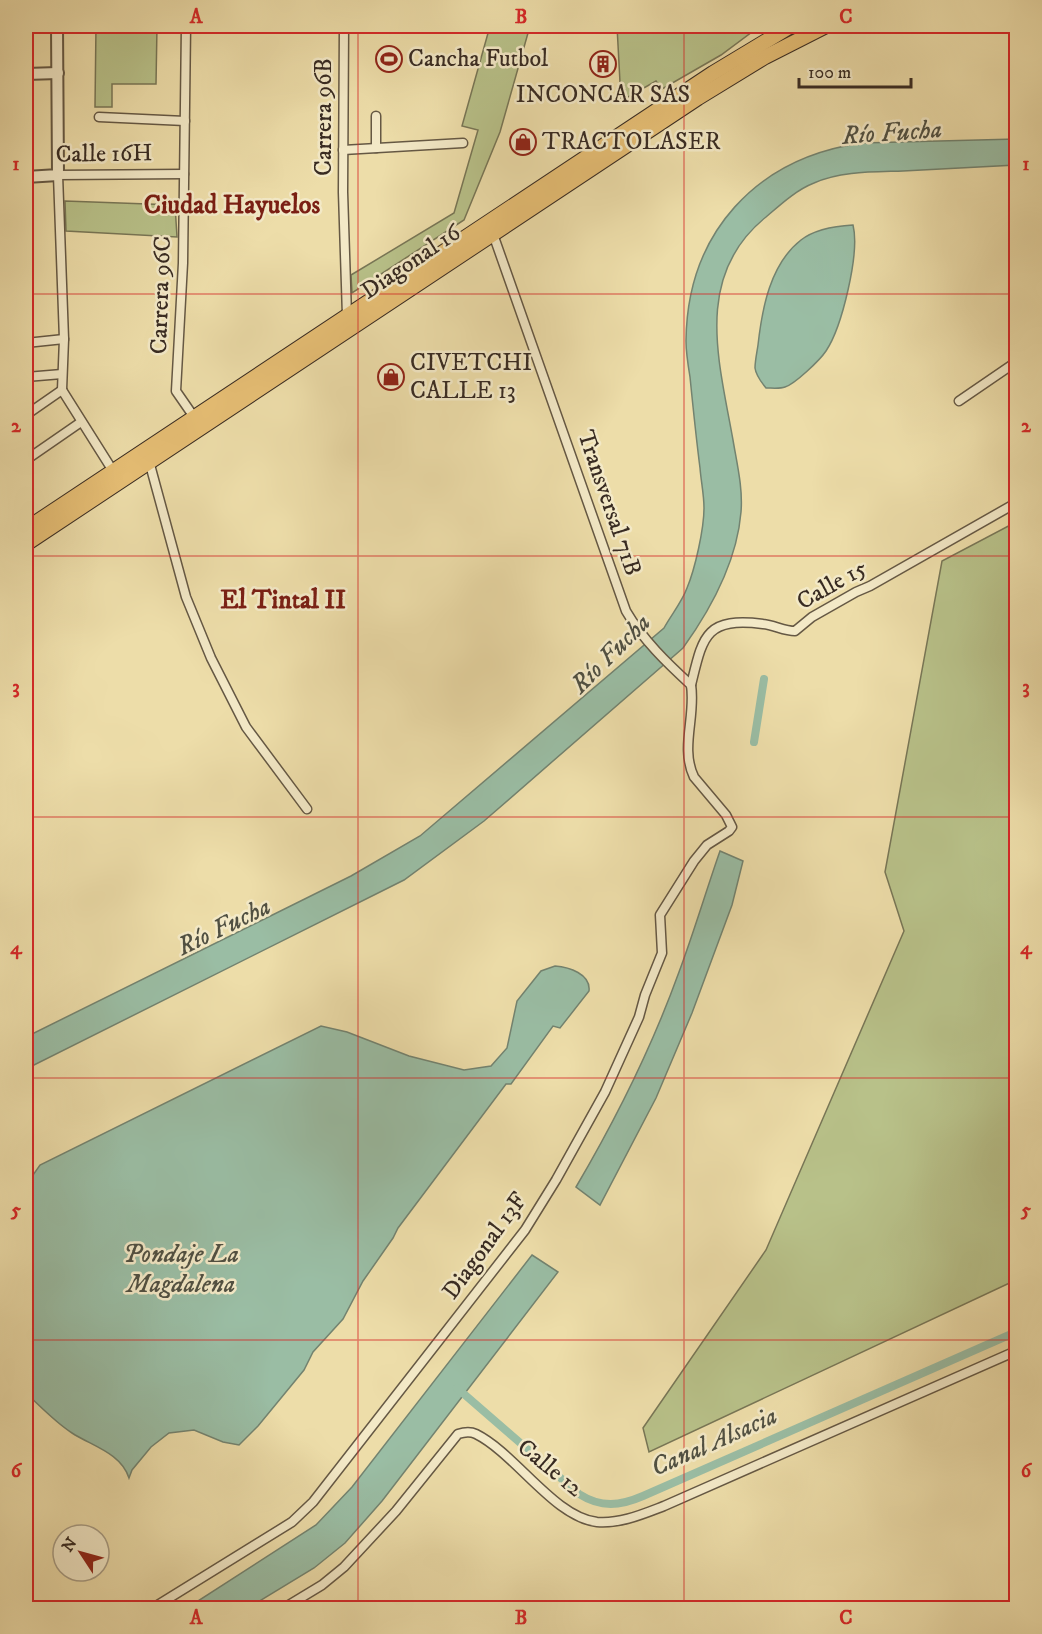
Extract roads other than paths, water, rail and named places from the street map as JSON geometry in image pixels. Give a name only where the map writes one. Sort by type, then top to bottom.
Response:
[{"type":"main road","name":"Diagonal 16","points":[[26,529],[727,64],[791,26]]},
{"type":"main road","name":"Diagonal 16","points":[[26,544],[714,88],[765,57],[826,26]]},
{"type":"street","points":[[57,26],[58,175],[64,339],[62,390],[113,471]]},
{"type":"street","name":"Carrera 96C","points":[[186,26],[183,263],[176,391],[194,417]]},
{"type":"street","name":"Carrera 96B","points":[[344,26],[343,150],[348,316]]},
{"type":"street","points":[[26,74],[58,73]]},
{"type":"street","points":[[376,116],[376,148]]},
{"type":"street","points":[[99,117],[185,121]]},
{"type":"street","points":[[343,150],[463,143]]},
{"type":"street","name":"Calle 16H","points":[[26,177],[184,174]]},
{"type":"street","name":"Transversal 71B","points":[[493,234],[626,611],[636,628],[669,666],[692,686]]},
{"type":"street","points":[[26,343],[64,339]]},
{"type":"street","points":[[959,401],[1017,362]]},
{"type":"street","points":[[26,377],[62,374]]},
{"type":"street","points":[[26,415],[62,390]]},
{"type":"street","points":[[26,460],[81,422]]},
{"type":"street","points":[[149,461],[186,597],[211,658],[246,727],[306,809]]},
{"type":"street","name":"Calle 15","points":[[692,686],[702,644],[711,630],[722,624],[764,624],[795,631],[812,617],[1017,503]]},
{"type":"street","name":"Diagonal 13F","points":[[153,1608],[292,1522],[313,1502],[525,1230],[556,1180],[605,1092],[639,1017],[662,953],[660,915],[694,861],[707,845],[729,831],[732,826],[726,814],[691,771],[688,743],[692,719],[692,686]]},
{"type":"street","name":"Calle 12","points":[[284,1608],[322,1585],[344,1567],[396,1511],[458,1434],[466,1432],[475,1434],[508,1458],[568,1510],[583,1519],[599,1522],[619,1521],[664,1506],[1017,1351]]},
{"type":"water","points":[[1016,139],[1016,165],[858,173],[824,179],[788,198],[743,240],[728,266],[720,293],[717,321],[722,380],[740,485],[739,530],[728,566],[713,601],[683,648],[484,821],[404,880],[26,1069],[26,1037],[351,876],[420,836],[664,628],[690,580],[704,517],[686,350],[690,302],[699,267],[714,235],[735,207],[760,184],[790,165],[824,151],[862,143]]},
{"type":"water","points":[[853,225],[855,237],[852,271],[832,340],[818,360],[795,381],[783,388],[766,388],[758,377],[755,365],[765,302],[775,274],[790,250],[807,236],[826,229]]},
{"type":"water","points":[[720,851],[743,861],[732,905],[692,1013],[656,1098],[600,1205],[576,1187],[619,1109],[657,1028]]},
{"type":"water","name":"Pondaje La Magdalena","points":[[555,966],[578,972],[589,985],[589,991],[560,1028],[553,1026],[511,1084],[506,1084],[398,1228],[363,1281],[343,1319],[313,1352],[304,1370],[258,1426],[239,1445],[223,1442],[194,1430],[169,1433],[151,1447],[132,1470],[129,1478],[120,1462],[113,1456],[66,1429],[26,1393],[26,1185],[40,1165],[321,1026],[347,1032],[409,1056],[464,1070],[491,1066],[507,1048],[517,1001],[541,971]]},
{"type":"water","points":[[532,1255],[558,1272],[382,1501],[345,1543],[314,1568],[248,1608],[187,1608],[316,1525],[352,1487]]},
{"type":"waterway","points":[[754,742],[764,679]]},
{"type":"waterway","name":"Canal Alsacia","points":[[457,1388],[579,1494],[595,1502],[611,1504],[643,1496],[1016,1332]]},
{"type":"place","name":"Cancha Futbol","points":[[389,59]]},
{"type":"place","name":"INCONCAR SAS","points":[[603,64]]},
{"type":"place","name":"TRACTOLASER","points":[[523,142]]},
{"type":"place","name":"CIVETCHI CALLE 13","points":[[391,377]]},
{"type":"district","name":"Ciudad Hayuelos","points":[[232,205]]},
{"type":"district","name":"El Tintal II","points":[[283,600]]},
{"type":"water label","name":"Río Fucha","points":[[892,133]]},
{"type":"water label","name":"Río Fucha","points":[[611,654]]},
{"type":"water label","name":"Río Fucha","points":[[224,927]]}]
